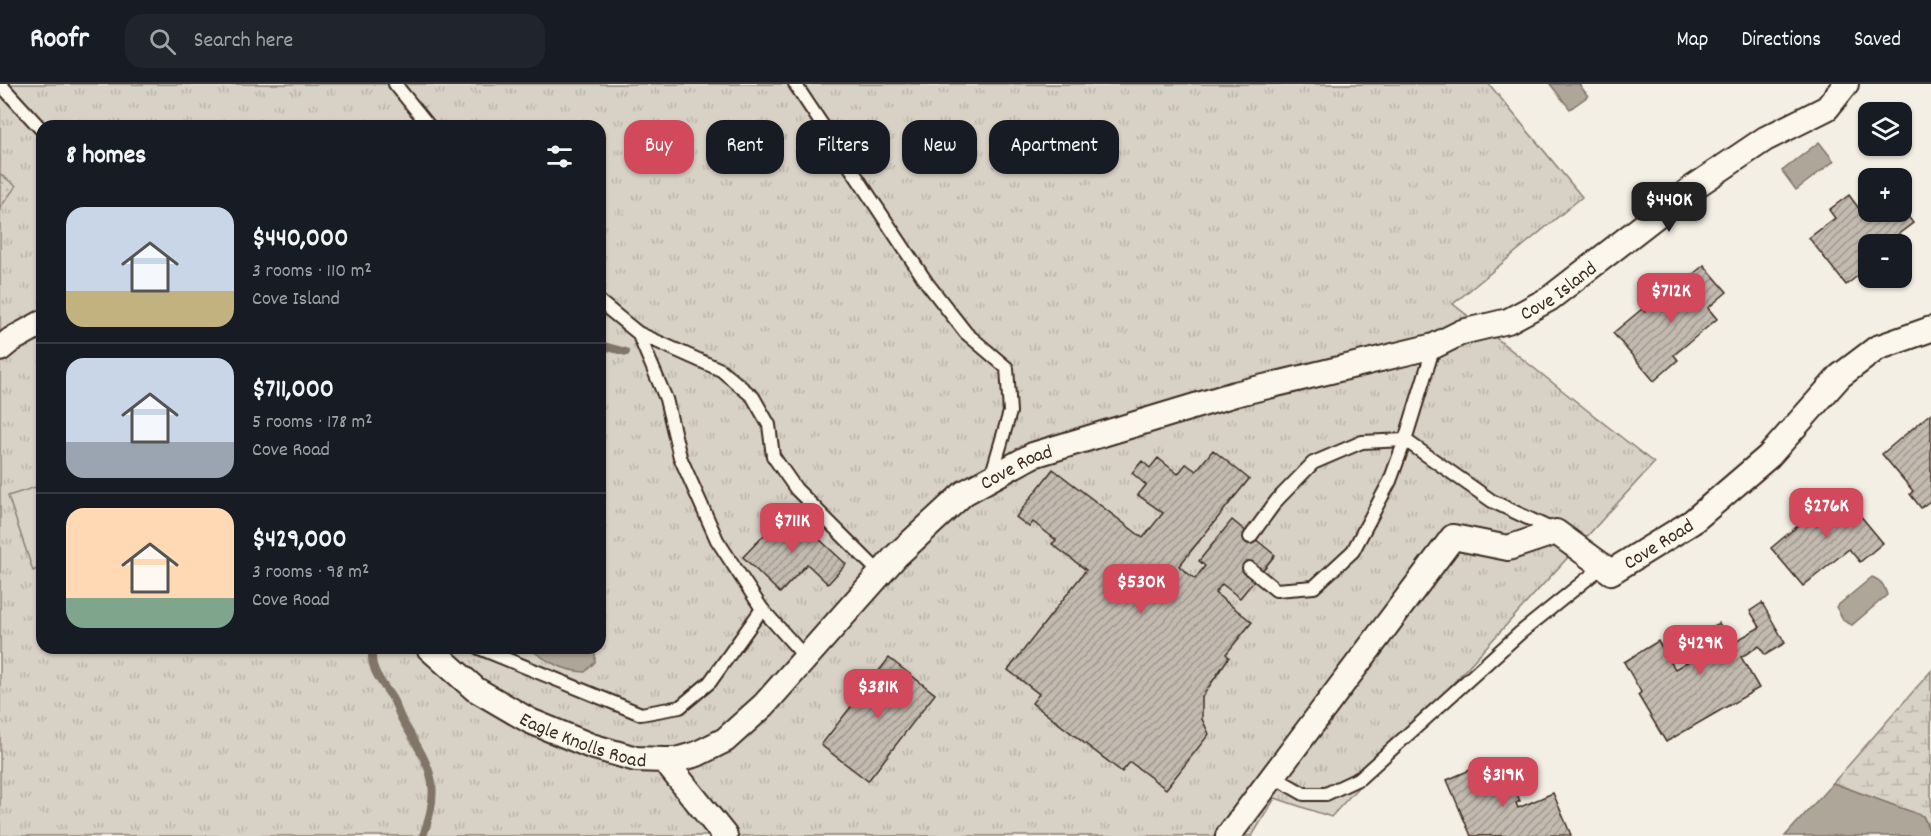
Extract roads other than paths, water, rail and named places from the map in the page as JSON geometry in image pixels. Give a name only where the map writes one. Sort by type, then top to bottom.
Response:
[{"type":"street","name":"Cove Island","points":[[1462,332],[1508,321],[1549,299],[1691,189],[1765,138],[1827,108],[1846,84]]},
{"type":"street","points":[[0,349],[36,326]]},
{"type":"street","name":"Cove Road","points":[[1556,532],[1611,572],[1692,522],[1768,456],[1840,376],[1877,348],[1931,329]]},
{"type":"street","name":"Cove Road","points":[[664,760],[676,760],[697,754],[725,740],[764,705],[896,556],[964,493],[1033,455],[1235,394],[1434,346],[1462,332]]},
{"type":"street","points":[[1228,836],[1453,537],[1508,548],[1556,532]]},
{"type":"street","name":"Eagle Knolls Road","points":[[436,654],[475,689],[530,721],[591,746],[636,759],[664,760],[725,836]]},
{"type":"lane","points":[[0,84],[36,123]]},
{"type":"lane","points":[[395,84],[424,120]]},
{"type":"lane","points":[[795,84],[927,283],[966,333],[1007,368],[1010,412],[991,478]]},
{"type":"lane","points":[[606,307],[638,333],[721,370],[753,397],[769,424],[773,456],[796,489],[880,573]]},
{"type":"lane","points":[[638,333],[666,399],[680,457],[717,540],[762,609],[806,658]]},
{"type":"lane","points":[[1249,568],[1276,590],[1314,586],[1353,551],[1390,481],[1434,346]]},
{"type":"lane","points":[[1250,537],[1277,500],[1313,463],[1362,442],[1405,440],[1492,501],[1556,532]]},
{"type":"lane","points":[[1274,777],[1304,794],[1326,794],[1360,778],[1520,633],[1603,566]]},
{"type":"lane","points":[[494,654],[641,714],[680,707],[710,682],[762,609]]},
{"type":"waterway","points":[[606,347],[626,352]]},
{"type":"waterway","points":[[372,654],[374,669],[394,701],[431,776],[432,802],[423,836]]}]
